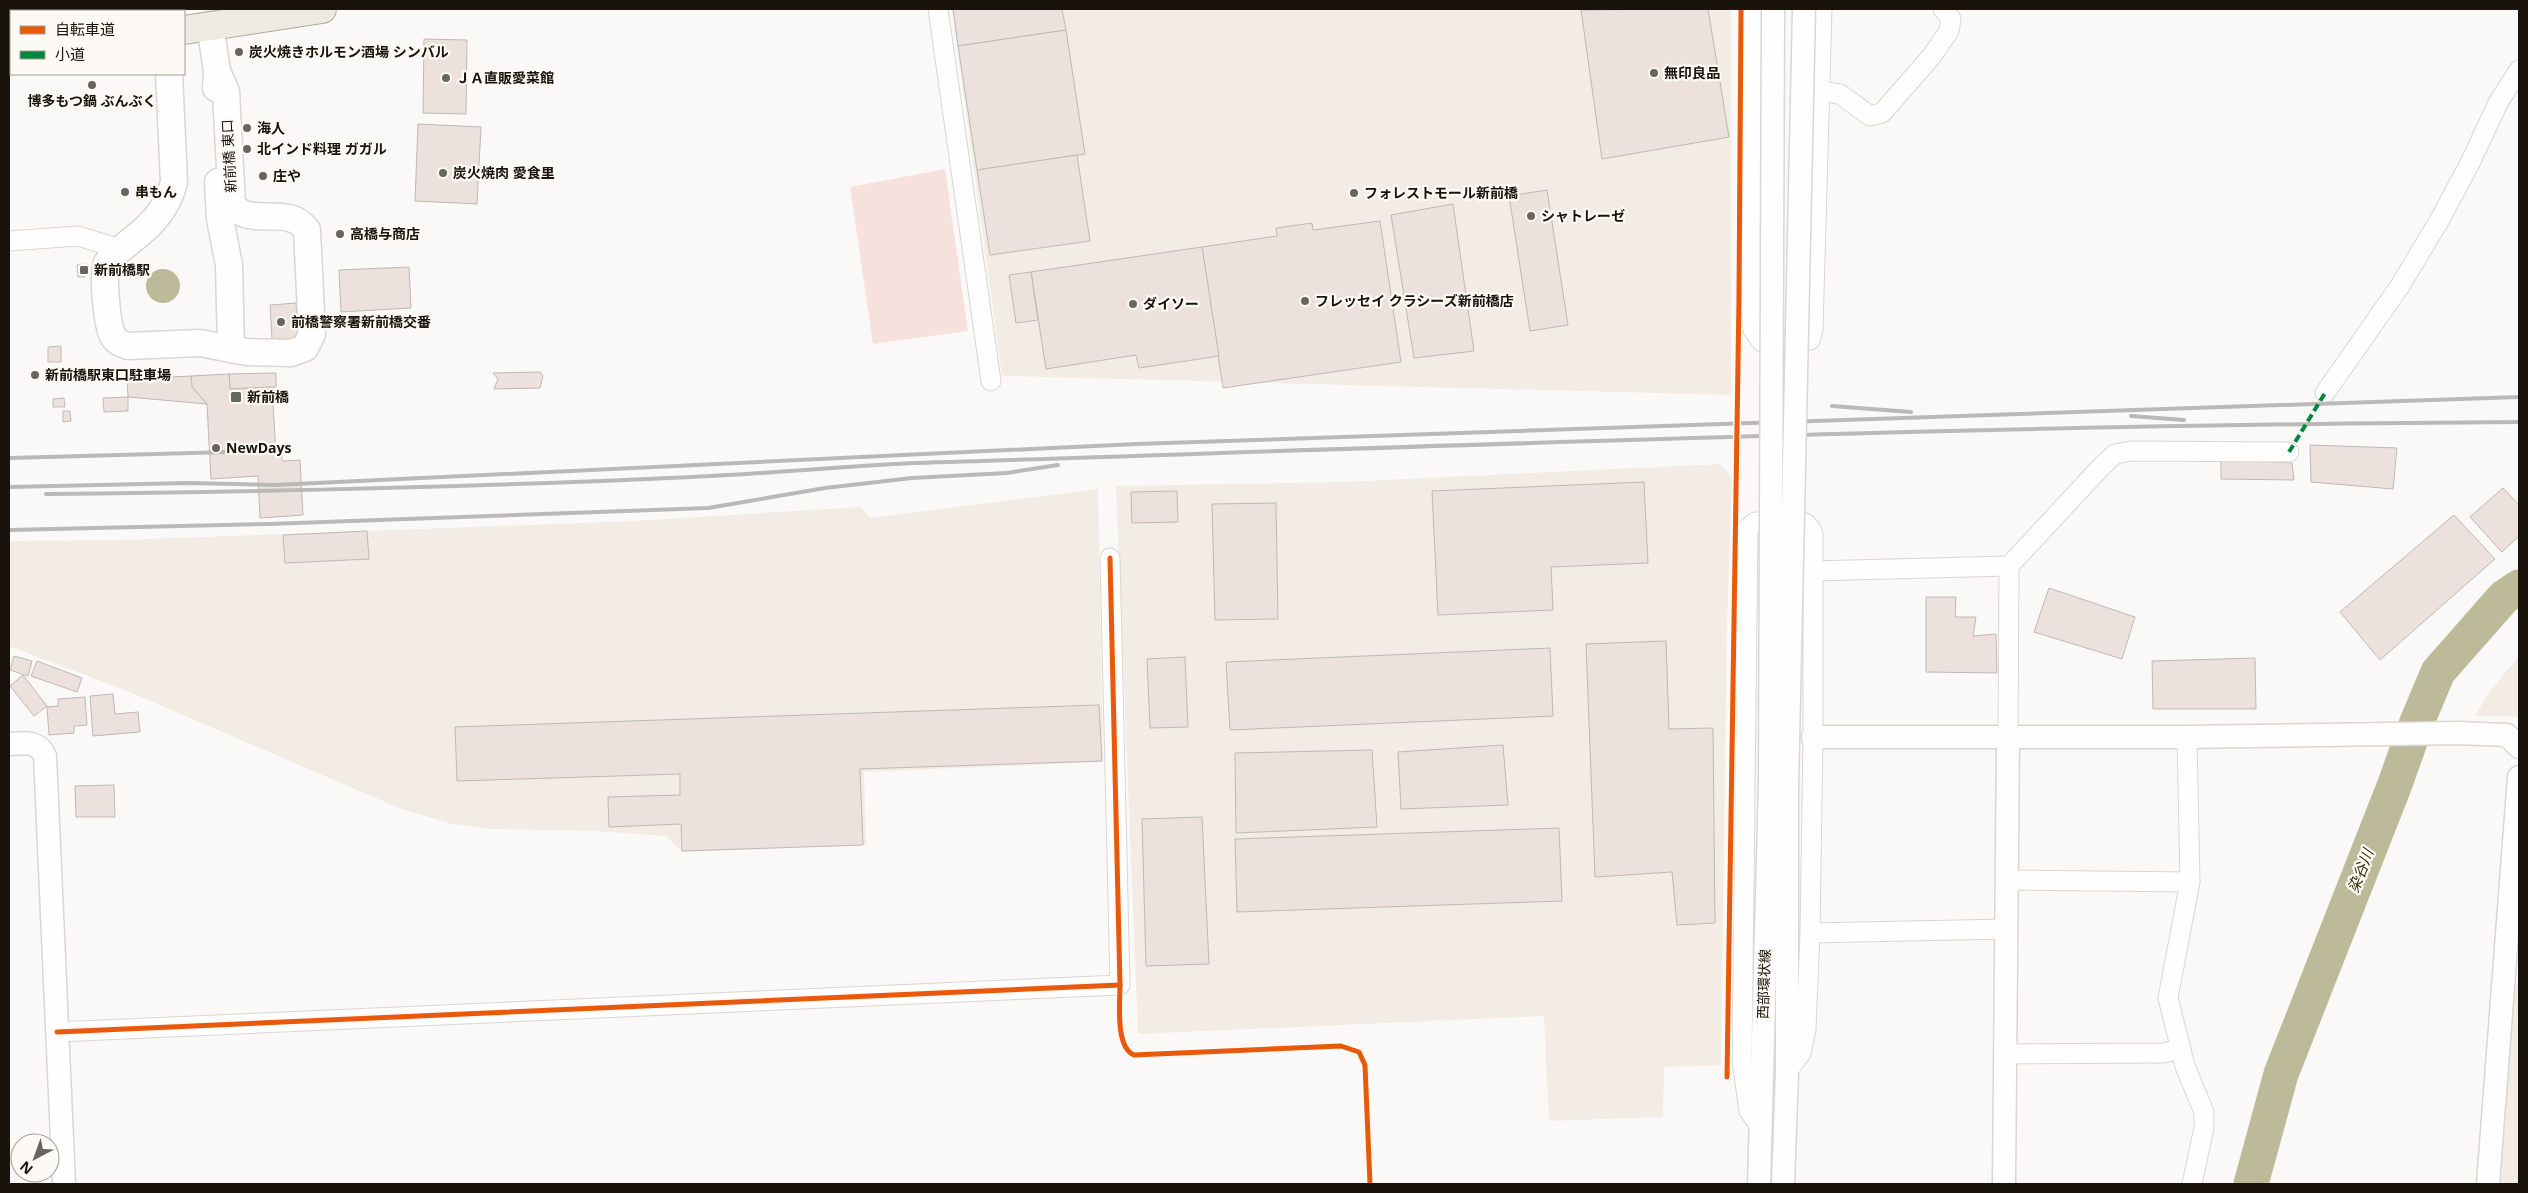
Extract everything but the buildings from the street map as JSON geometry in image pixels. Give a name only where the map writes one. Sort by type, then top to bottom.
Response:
[{"type":"main road","points":[[185,30],[210,17],[322,9]]},
{"type":"main road","name":"新前橋 東口","points":[[210,17],[217,71],[220,219],[229,261],[231,349]]},
{"type":"main road","name":"新前橋 東口","points":[[169,75],[174,182],[170,198],[150,226],[120,249],[107,264],[105,274],[109,322],[113,336],[116,340],[128,346],[200,343],[231,349],[291,353],[299,351],[309,344],[312,326],[309,239],[307,230],[294,218],[286,216],[250,217],[242,215],[232,205],[226,92],[217,71]]},
{"type":"street","points":[[938,9],[991,381]]},
{"type":"street","points":[[1752,9],[1752,322],[1753,330],[1762,342],[1782,345],[1802,343],[1810,340],[1813,330],[1822,9]]},
{"type":"street","points":[[1772,9],[1778,786]]},
{"type":"street","points":[[1778,786],[1804,9]]},
{"type":"street","points":[[1819,92],[1836,93],[1870,116],[1873,117],[1882,113],[1931,57],[1949,31],[1951,20],[1943,9]]},
{"type":"street","points":[[2325,393],[2400,286],[2439,221],[2471,161],[2498,103],[2519,70]]},
{"type":"street","points":[[9,241],[78,236],[120,249]]},
{"type":"street","points":[[2004,1184],[2008,929],[2009,566],[2115,454],[2131,451],[2289,452]]},
{"type":"street","points":[[1760,1126],[1750,1111],[1742,1075],[1748,528],[1755,522],[1808,524],[1813,533],[1814,737],[1810,933],[1804,1041],[1801,1053],[1787,1072]]},
{"type":"street","points":[[57,1032],[1120,985],[1110,558]]},
{"type":"street","points":[[1812,571],[2009,566]]},
{"type":"street","points":[[1814,737],[2187,737],[2459,733],[2507,735],[2519,747]]},
{"type":"street","points":[[2187,737],[2190,882],[2168,998],[2181,1049],[2205,1120],[2192,1184]]},
{"type":"street","points":[[9,744],[34,744],[40,748],[45,756],[64,1184]]},
{"type":"street","points":[[2488,1184],[2511,974],[2519,777]]},
{"type":"street","name":"西部環状線","points":[[1778,786],[1787,1072],[1783,1184]]},
{"type":"street","name":"西部環状線","points":[[1759,1184],[1760,1126],[1778,786]]},
{"type":"street","points":[[2007,880],[2190,882]]},
{"type":"street","points":[[1810,933],[2008,929]]},
{"type":"street","points":[[2005,1054],[2163,1053],[2181,1049]]},
{"type":"shaded area","name":"フォレストモール新前橋","points":[[952,9],[1731,9],[1731,395],[1002,376]]},
{"type":"shaded area","points":[[945,169],[968,331],[873,344],[850,187]]},
{"type":"shaded area","points":[[163,269],[170,270],[175,274],[179,279],[179,293],[175,298],[170,302],[163,303],[156,302],[151,298],[147,293],[146,286],[147,279],[151,274],[156,270]]},
{"type":"shaded area","points":[[1720,464],[1732,477],[1727,626],[1721,1065],[1664,1067],[1663,1117],[1549,1121],[1544,1016],[1138,1034],[1116,486],[1342,482]]},
{"type":"shaded area","points":[[1098,489],[1103,762],[864,772],[866,845],[682,852],[666,836],[594,831],[491,829],[453,824],[401,809],[125,690],[9,646],[9,541],[124,540],[634,521],[861,507],[870,518]]},
{"type":"shaded area","points":[[2519,656],[2519,717],[2475,716],[2490,691]]},
{"type":"shaded area","points":[[2509,983],[2519,984],[2519,1184],[2496,1184]]},
{"type":"waterway","name":"染谷川","points":[[2251,1184],[2281,1074],[2438,672],[2504,597],[2519,587]]},
{"type":"railway","points":[[9,487],[188,483],[275,485],[1136,444],[2519,397]]},
{"type":"railway","points":[[1832,406],[1911,412]]},
{"type":"railway","points":[[2131,416],[2184,420]]},
{"type":"railway","points":[[46,494],[531,484],[720,476],[915,463],[1717,437],[2118,427],[2519,422]]},
{"type":"railway","points":[[9,458],[264,451]]},
{"type":"railway","points":[[9,530],[269,524],[708,508],[825,488],[912,478],[1007,473],[1058,465]]},
{"type":"marked path","points":[[2289,452],[2325,393]]},
{"type":"cycle path","points":[[1727,1077],[1739,298],[1741,9]]},
{"type":"cycle path","points":[[57,1032],[1120,985],[1110,558]]},
{"type":"cycle path","points":[[1120,985],[1119,1013],[1121,1034],[1128,1050],[1134,1055],[1341,1046],[1359,1052],[1365,1065],[1370,1184]]},
{"type":"place","name":"炭火焼きホルモン酒場 シンバル","points":[[239,52]]},
{"type":"place","name":"無印良品","points":[[1654,73]]},
{"type":"place","name":"ＪＡ直販愛菜館","points":[[446,78]]},
{"type":"place","name":"博多もつ鍋 ぶんぶく","points":[[92,85]]},
{"type":"place","name":"海人","points":[[247,128]]},
{"type":"place","name":"北インド料理 ガガル","points":[[247,149]]},
{"type":"place","name":"炭火焼肉 愛食里","points":[[443,173]]},
{"type":"place","name":"庄や","points":[[263,176]]},
{"type":"place","name":"串もん","points":[[125,192]]},
{"type":"place","name":"フォレストモール新前橋","points":[[1354,193]]},
{"type":"place","name":"シャトレーゼ","points":[[1531,216]]},
{"type":"place","name":"高橋与商店","points":[[340,234]]},
{"type":"place","name":"新前橋駅","points":[[84,270]]},
{"type":"place","name":"フレッセイ クラシーズ新前橋店","points":[[1305,301]]},
{"type":"place","name":"ダイソー","points":[[1133,304]]},
{"type":"place","name":"前橋警察署新前橋交番","points":[[281,322]]},
{"type":"place","name":"新前橋駅東口駐車場","points":[[35,375]]},
{"type":"place","name":"新前橋","points":[[236,397]]},
{"type":"place","name":"NewDays","points":[[216,448]]}]
